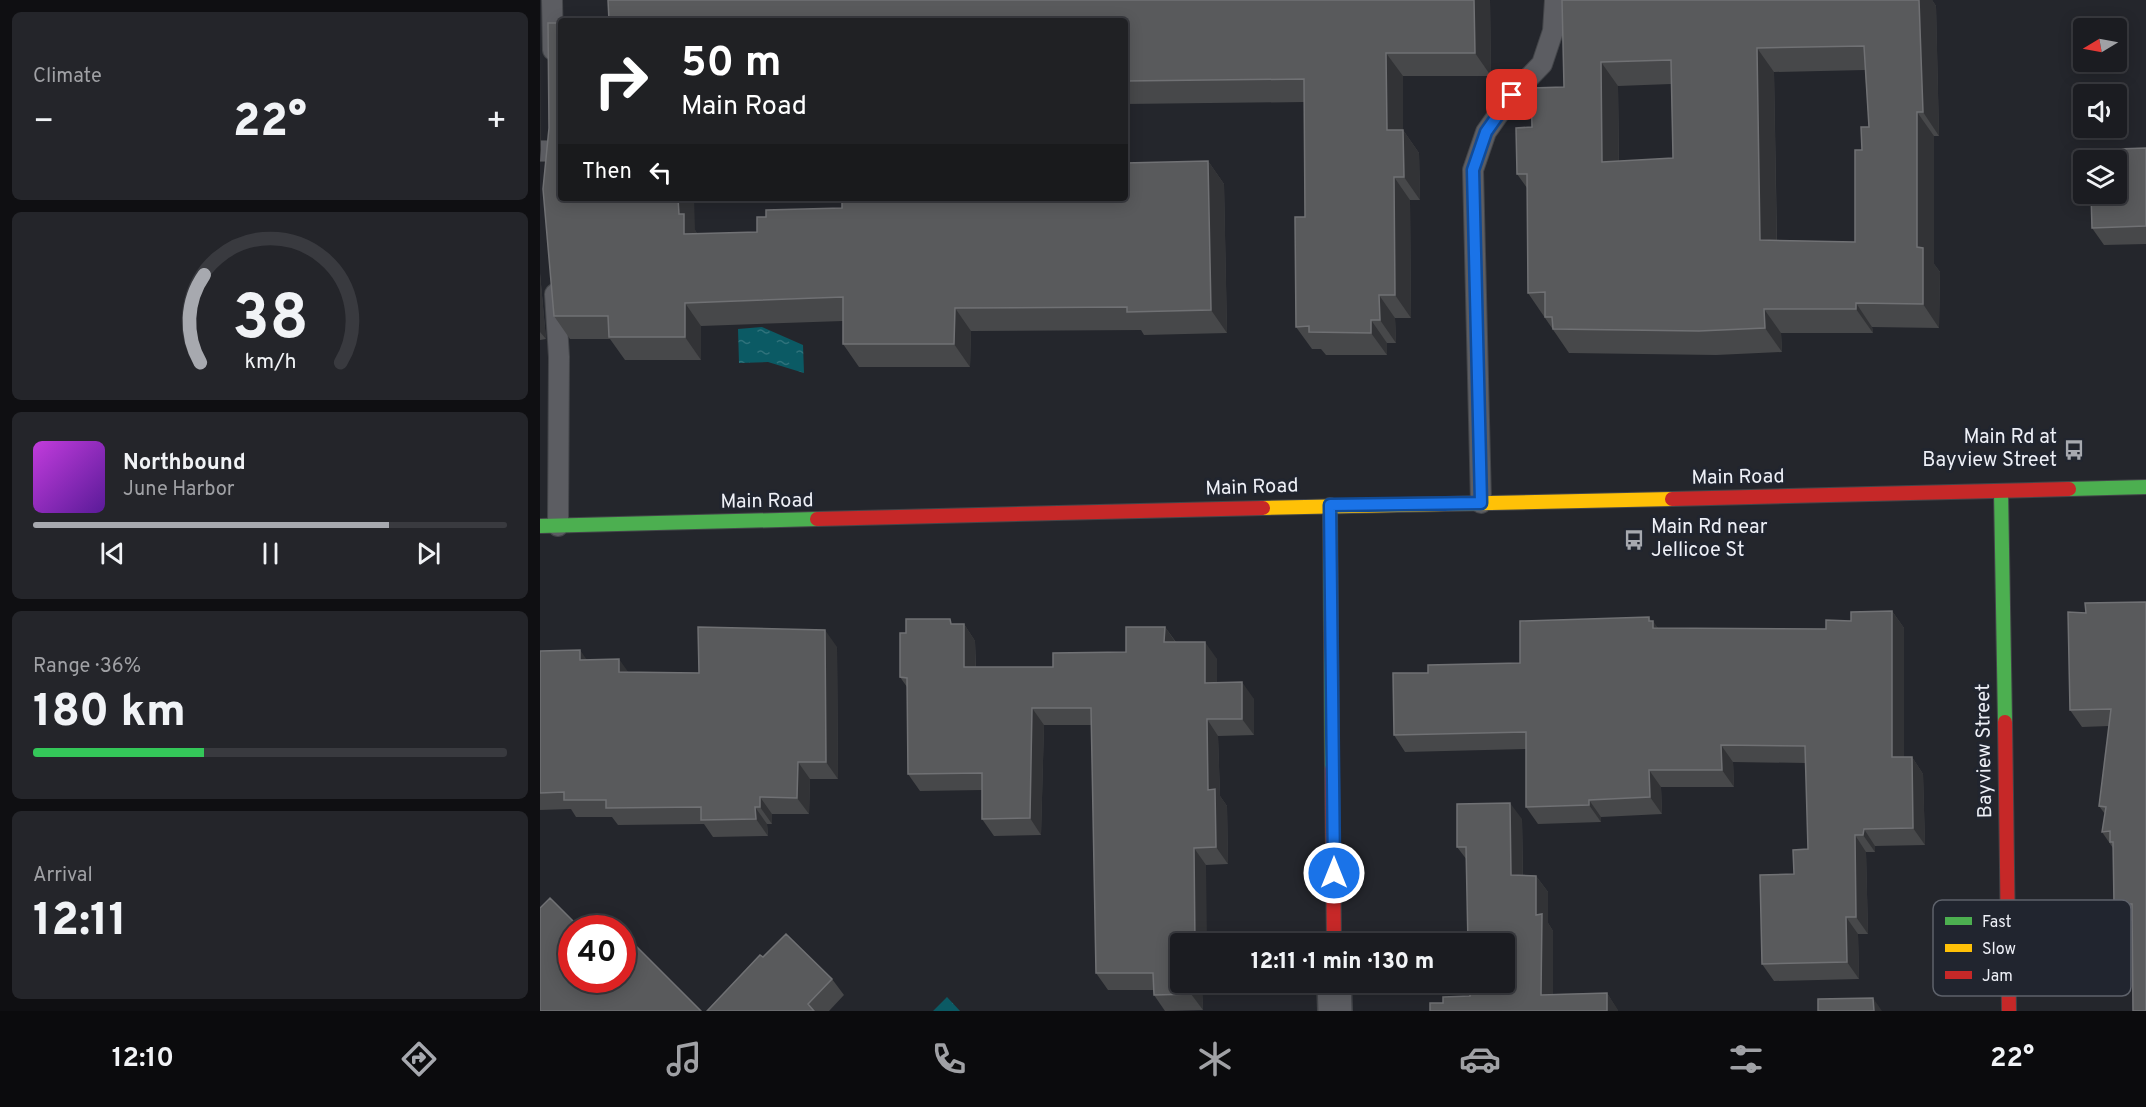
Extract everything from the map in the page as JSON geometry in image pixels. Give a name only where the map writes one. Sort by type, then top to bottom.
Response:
[{"type":"main road","name":"Main Road","points":[[549,526],[1330,505],[2146,487]]},
{"type":"main road","name":"Bayview Street","points":[[2001,491],[2007,900]]},
{"type":"main road","points":[[1330,505],[1334,933]]},
{"type":"main road","name":"Bayview Street","points":[[2009,996],[2009,1011]]},
{"type":"street","points":[[1334,993],[1335,1011]]},
{"type":"lane","points":[[552,0],[553,70]]},
{"type":"lane","points":[[1481,503],[1473,170],[1486,132],[1512,95],[1542,64],[1553,31],[1555,0]]},
{"type":"lane","points":[[551,171],[547,151],[553,128]]},
{"type":"lane","points":[[549,526],[559,357],[553,270]]},
{"type":"water","points":[[762,327],[803,345],[804,373],[768,362],[739,363],[738,329]]},
{"type":"water","points":[[947,997],[960,1011],[933,1011]]},
{"type":"building","points":[[608,0],[1474,0],[1475,53],[1386,53],[1387,130],[1403,130],[1404,177],[1394,177],[1395,295],[1379,295],[1380,320],[1371,320],[1371,333],[1309,332],[1309,326],[1296,327],[1295,217],[1305,217],[1304,79],[1128,81],[1128,18],[609,18]]},
{"type":"building","points":[[1562,0],[1919,0],[1923,112],[1917,112],[1917,247],[1923,248],[1923,304],[1856,303],[1856,309],[1764,309],[1765,328],[1699,331],[1553,329],[1552,317],[1545,317],[1545,292],[1528,293],[1527,174],[1517,174],[1516,128],[1532,127],[1531,88],[1564,87]],"holes":[[[1864,46],[1869,127],[1861,127],[1862,150],[1855,150],[1855,242],[1760,240],[1757,48]],[[1671,60],[1673,158],[1602,162],[1601,62]]]},
{"type":"building","points":[[548,23],[558,23],[558,201],[678,201],[679,214],[684,214],[684,234],[757,232],[757,217],[766,217],[766,210],[842,208],[842,201],[1128,201],[1128,163],[1208,161],[1211,310],[1127,312],[1127,307],[955,308],[954,344],[843,344],[843,297],[685,303],[685,337],[609,337],[608,316],[554,316],[543,189],[549,128]]},
{"type":"building","points":[[2146,148],[2146,226],[2092,228],[2091,204],[2127,204],[2127,150],[2118,149]]},
{"type":"building","points":[[2146,602],[2146,1011],[2133,1011],[2132,904],[2131,900],[2114,900],[2113,842],[2110,842],[2110,831],[2102,832],[2106,807],[2099,806],[2111,709],[2070,710],[2068,612],[2086,613],[2085,603]]},
{"type":"building","points":[[1892,611],[1892,757],[1912,757],[1913,828],[1864,829],[1863,835],[1855,835],[1856,917],[1846,917],[1847,962],[1762,964],[1760,875],[1794,874],[1793,850],[1808,849],[1805,746],[1721,745],[1722,770],[1649,770],[1650,797],[1589,800],[1589,805],[1526,807],[1526,732],[1394,735],[1393,673],[1428,673],[1428,665],[1520,663],[1520,621],[1649,617],[1649,621],[1653,621],[1653,628],[1826,629],[1826,620],[1851,621],[1851,612]]},
{"type":"building","points":[[906,619],[950,619],[951,624],[964,624],[964,667],[1053,667],[1053,653],[1126,652],[1126,627],[1165,627],[1164,642],[1205,642],[1205,683],[1242,682],[1242,719],[1207,719],[1208,790],[1215,789],[1216,847],[1194,848],[1195,933],[1170,933],[1170,993],[1191,994],[1154,995],[1153,973],[1096,973],[1091,708],[1032,708],[1030,818],[982,819],[982,773],[908,774],[907,678],[900,677],[900,633],[906,633]]},
{"type":"building","points":[[698,627],[825,630],[826,762],[798,762],[797,798],[760,797],[760,807],[755,807],[756,819],[701,820],[701,807],[606,808],[606,800],[564,800],[564,792],[540,793],[540,651],[580,650],[580,660],[619,659],[619,672],[699,673]]},
{"type":"building","points":[[1510,803],[1511,875],[1536,876],[1536,915],[1542,914],[1541,995],[1607,993],[1607,1011],[1430,1011],[1430,1003],[1443,1003],[1443,997],[1470,996],[1470,993],[1515,993],[1515,933],[1468,933],[1466,847],[1457,847],[1457,804]]},
{"type":"building","points":[[550,898],[567,915],[558,915],[558,993],[636,993],[636,946],[701,1011],[540,1011],[540,908]]},
{"type":"building","points":[[786,934],[832,979],[808,1004],[814,1011],[707,1011],[760,955],[763,957]]},
{"type":"building","points":[[1873,998],[1874,1011],[1818,1011],[1818,999]]},
{"type":"traffic: fast","points":[[2069,489],[2146,487]]},
{"type":"traffic: fast","points":[[2001,491],[2005,722]]},
{"type":"traffic: fast","points":[[1330,505],[1332,769]]},
{"type":"traffic: fast","points":[[540,526],[817,519]]},
{"type":"traffic: slow","points":[[1263,508],[1672,499]]},
{"type":"traffic: jam","points":[[1672,499],[2069,489]]},
{"type":"traffic: jam","points":[[817,519],[1263,508]]},
{"type":"traffic: jam","points":[[2005,722],[2007,900]]},
{"type":"traffic: jam","points":[[1332,769],[1334,933]]},
{"type":"traffic: jam","points":[[2009,996],[2009,1011]]},
{"type":"place","name":"Main Rd at Bayview Street","points":[[2074,450]]},
{"type":"place","name":"Main Rd near Jellicoe St","points":[[1634,540]]},
{"type":"route","points":[[1334,873],[1330,505],[1481,503],[1473,170],[1486,132],[1512,95]]}]
